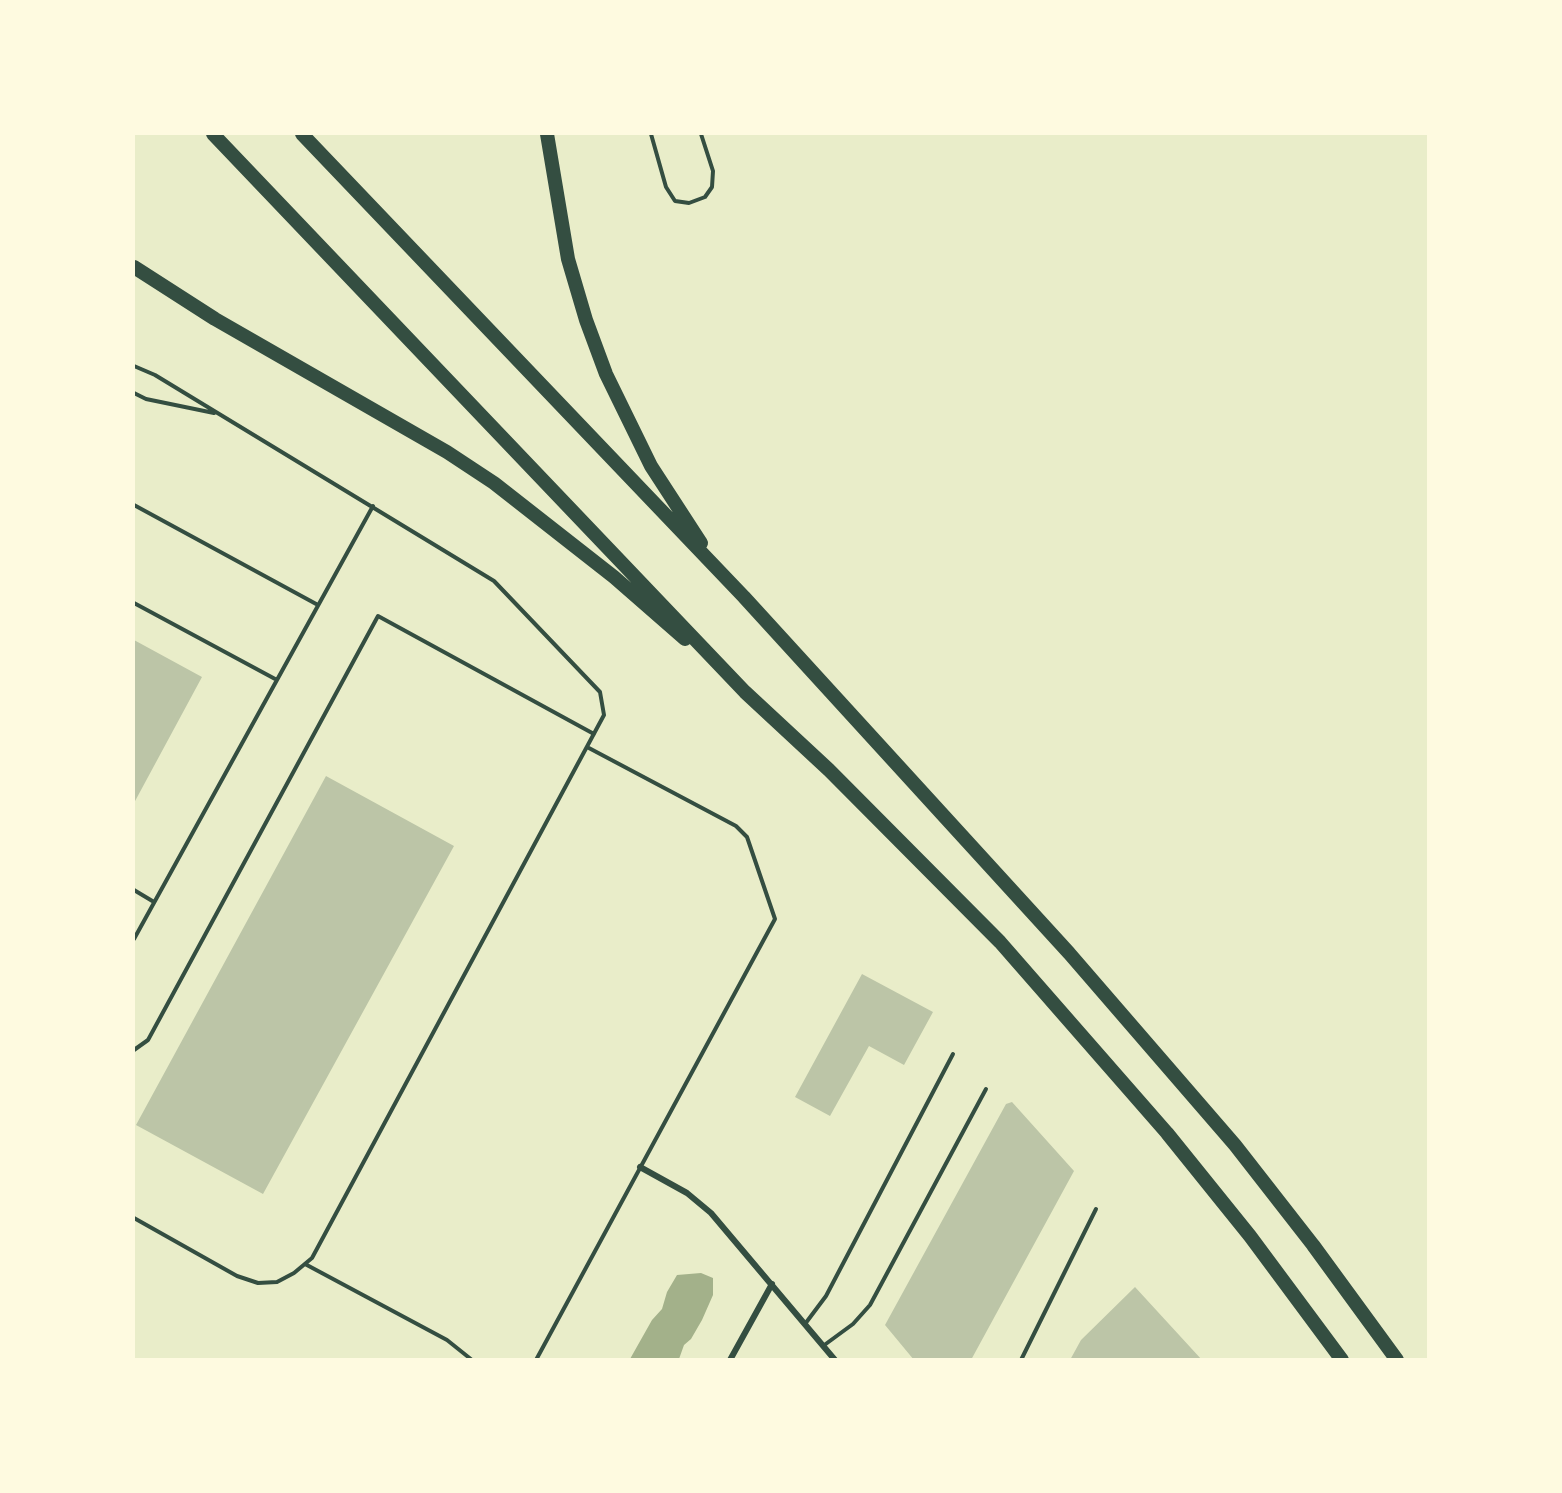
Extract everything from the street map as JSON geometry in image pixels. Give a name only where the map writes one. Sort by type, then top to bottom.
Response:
[{"type":"highway","points":[[213,134],[726,672],[920,859],[1081,1032],[1250,1236],[1342,1359]]},
{"type":"highway","points":[[302,134],[744,597],[1157,1052],[1313,1245],[1397,1359]]},
{"type":"highway","points":[[547,134],[568,259],[586,320],[606,374],[651,466],[707,551],[744,597]]},
{"type":"highway","points":[[134,267],[215,319],[447,452],[494,483],[614,577],[665,623],[726,672]]},
{"type":"street","points":[[640,1167],[687,1193],[711,1213],[835,1359]]},
{"type":"street","points":[[730,1359],[772,1284]]},
{"type":"lane","points":[[651,134],[666,187],[675,201],[689,202],[705,197],[712,187],[713,171],[701,134]]},
{"type":"lane","points":[[134,366],[155,375],[494,581],[600,692],[604,715],[312,1258],[294,1274],[277,1282],[258,1283],[237,1276],[134,1218]]},
{"type":"lane","points":[[134,393],[146,399],[218,414]]},
{"type":"lane","points":[[134,505],[318,605]]},
{"type":"lane","points":[[134,939],[373,506]]},
{"type":"lane","points":[[134,603],[276,680]]},
{"type":"lane","points":[[134,1050],[148,1040],[378,616],[594,734]]},
{"type":"lane","points":[[536,1359],[775,919],[747,837],[736,826],[587,747]]},
{"type":"lane","points":[[134,890],[154,902]]},
{"type":"lane","points":[[805,1324],[826,1296],[953,1054]]},
{"type":"lane","points":[[823,1346],[853,1324],[870,1305],[986,1089]]},
{"type":"lane","points":[[1021,1359],[1096,1209]]},
{"type":"lane","points":[[305,1264],[447,1340],[472,1359]]},
{"type":"shaded area","points":[[701,1273],[713,1278],[713,1295],[691,1339],[684,1345],[679,1359],[630,1359],[652,1320],[662,1309],[667,1292],[677,1275]]},
{"type":"building","points":[[134,640],[202,677],[134,803]]},
{"type":"building","points":[[326,776],[454,846],[263,1194],[136,1125]]},
{"type":"building","points":[[862,974],[933,1012],[904,1065],[869,1046],[830,1116],[795,1097]]},
{"type":"building","points":[[1012,1102],[1074,1171],[971,1360],[914,1360],[885,1325],[1006,1104]]},
{"type":"building","points":[[1135,1287],[1202,1360],[1070,1360],[1081,1340]]}]
